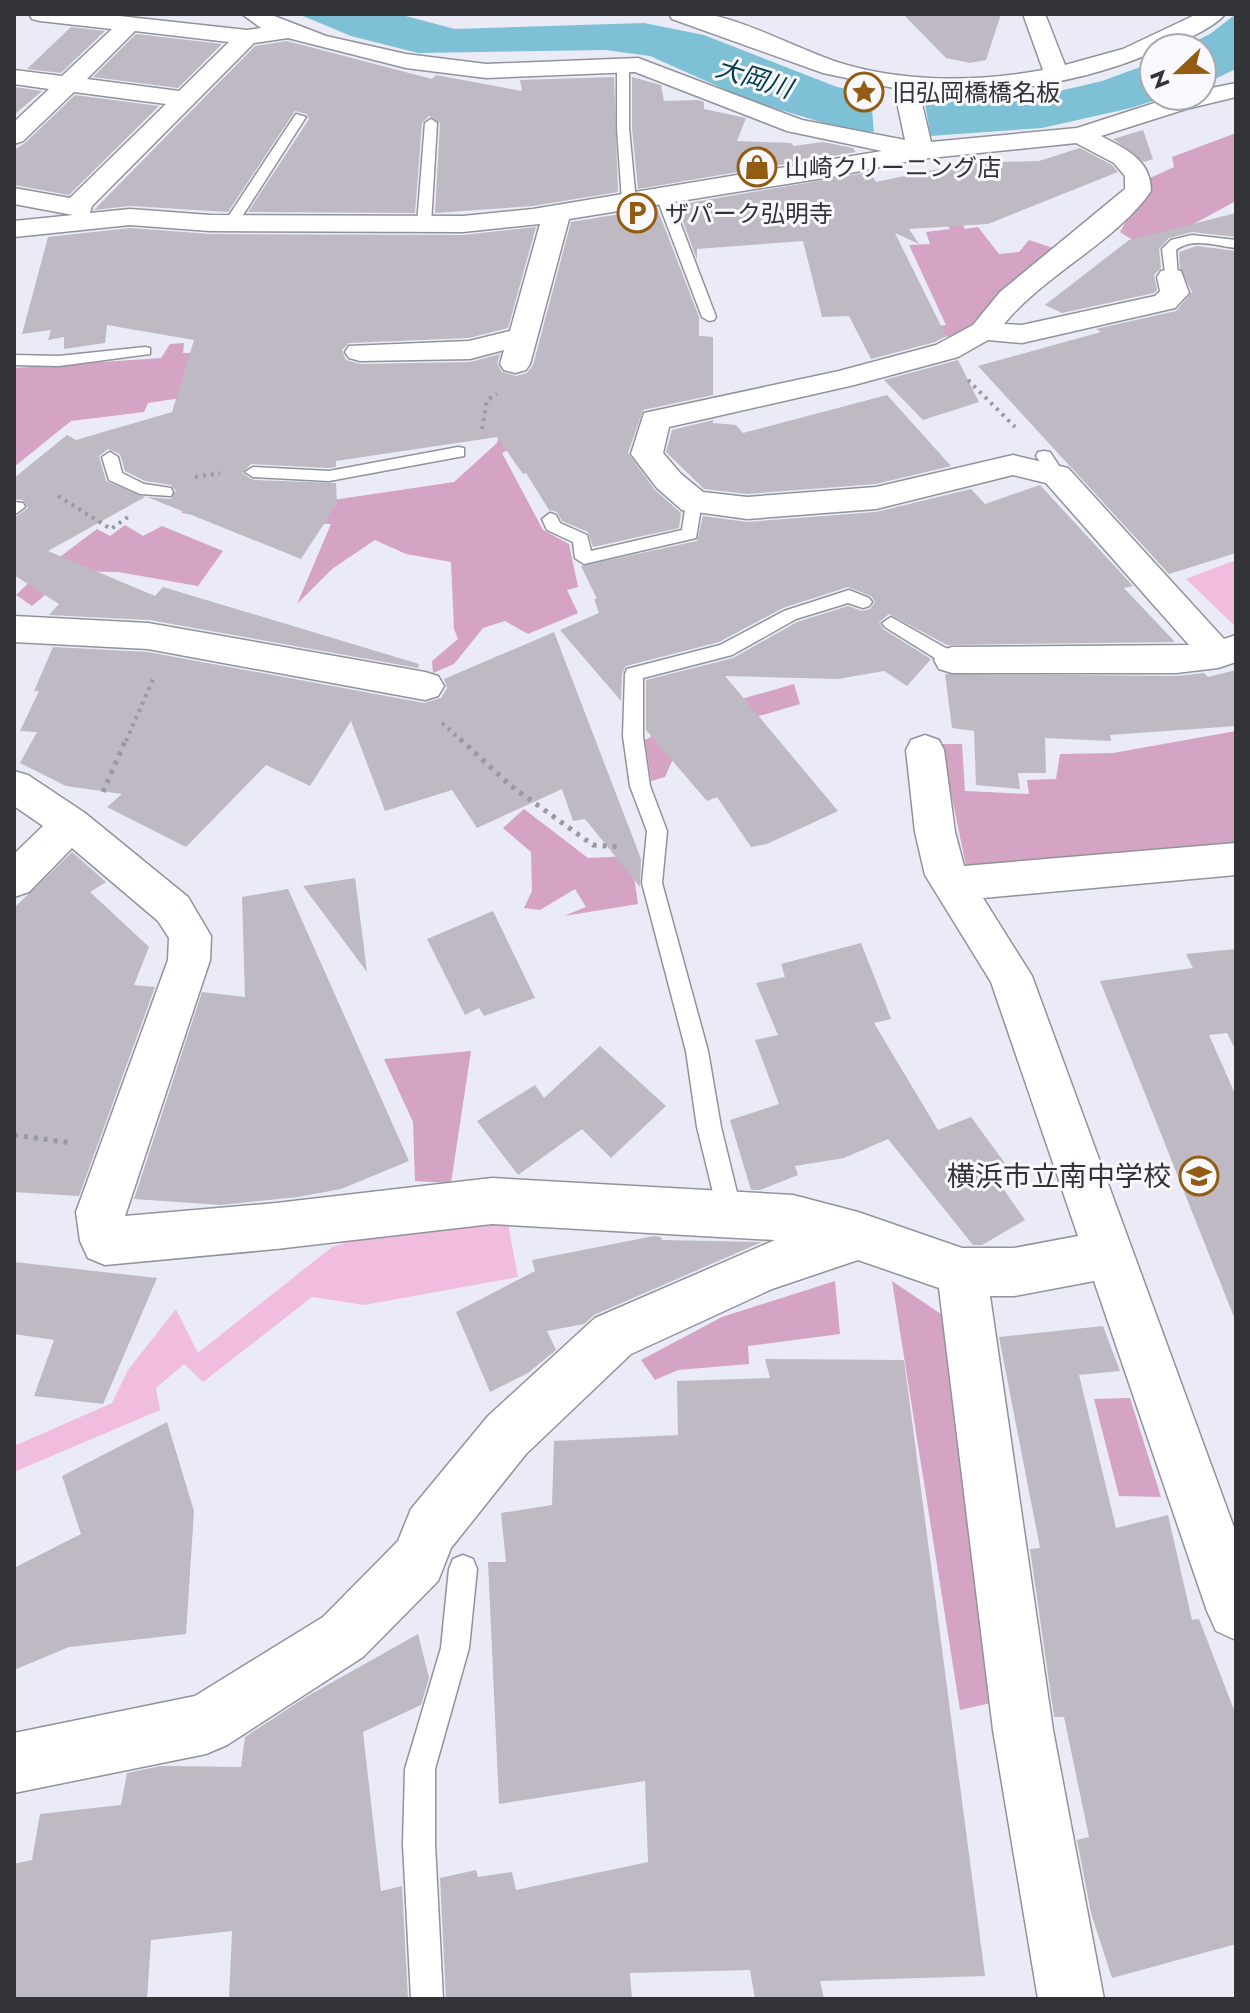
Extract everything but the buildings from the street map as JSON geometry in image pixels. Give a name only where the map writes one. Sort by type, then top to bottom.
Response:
[{"type":"street","points":[[40,14],[130,24],[250,26],[289,31],[406,61],[486,71],[623,63],[647,67],[749,110],[796,126],[920,151]]},
{"type":"street","points":[[680,14],[710,18],[851,73],[905,84],[1002,81],[1056,73],[1153,45],[1214,14]]},
{"type":"street","points":[[1034,14],[1056,73]]},
{"type":"street","points":[[14,136],[130,24]]},
{"type":"street","points":[[76,207],[185,99],[250,26]]},
{"type":"street","points":[[14,77],[185,99]]},
{"type":"street","points":[[905,84],[920,151]]},
{"type":"street","points":[[14,196],[130,217],[231,223],[463,224],[629,202],[920,151],[1080,135],[1179,103],[1236,90]]},
{"type":"street","points":[[1080,135],[1123,158],[1138,175],[1138,191],[1117,212],[1010,298],[983,331],[946,357],[655,420],[647,454],[669,481],[694,502],[747,508],[876,498],[1013,465],[1050,465],[1227,651]]},
{"type":"street","points":[[360,352],[519,350],[557,213]]},
{"type":"street","points":[[14,229],[130,217]]},
{"type":"street","points":[[983,331],[1022,334],[1165,302],[1175,293],[1171,277]]},
{"type":"street","points":[[14,629],[171,639],[425,686]]},
{"type":"street","points":[[952,660],[1176,660],[1227,651]]},
{"type":"street","points":[[925,750],[935,832],[946,875],[1010,976],[1236,1611]]},
{"type":"street","points":[[14,786],[77,830],[173,909],[190,936],[189,960],[100,1212],[105,1241],[276,1226],[492,1201],[793,1218],[858,1236],[962,1272],[1014,1272],[1108,1254]]},
{"type":"street","points":[[14,880],[77,830]]},
{"type":"street","points":[[951,884],[1236,859]]},
{"type":"street","points":[[14,1763],[206,1724],[343,1637],[418,1561],[431,1529],[507,1435],[613,1336],[764,1268],[858,1236]]},
{"type":"street","points":[[962,1272],[1023,1730],[1071,1999]]},
{"type":"lane","points":[[623,63],[623,128],[629,202]]},
{"type":"lane","points":[[231,223],[300,117]]},
{"type":"lane","points":[[424,224],[431,123]]},
{"type":"lane","points":[[663,196],[709,317]]},
{"type":"lane","points":[[1171,277],[1169,249],[1176,242],[1189,238],[1236,244]]},
{"type":"lane","points":[[14,360],[59,361],[145,351]]},
{"type":"lane","points":[[253,472],[329,476],[458,452]]},
{"type":"lane","points":[[110,457],[115,476],[140,489],[165,492]]},
{"type":"lane","points":[[550,519],[553,526],[581,539],[584,558],[690,534],[694,502]]},
{"type":"lane","points":[[730,1213],[709,1127],[697,1051],[652,883],[657,831],[640,786],[633,736],[634,674],[726,650],[790,615],[849,596],[863,602]]},
{"type":"lane","points":[[891,623],[952,660]]},
{"type":"lane","points":[[427,1999],[419,1844],[420,1769],[455,1648],[463,1569]]},
{"type":"path","points":[[458,452],[481,433],[487,400],[508,387],[519,350]]},
{"type":"path","points":[[946,357],[1050,465]]},
{"type":"path","points":[[58,496],[111,529]]},
{"type":"path","points":[[77,830],[171,639]]},
{"type":"path","points":[[425,686],[420,698],[425,709],[511,786],[593,845],[619,847],[656,839]]},
{"type":"path","points":[[14,1135],[122,1150]]},
{"type":"shaded area","points":[[1236,133],[1236,201],[1147,249],[1120,232],[1150,178],[1174,167],[1172,157]]},
{"type":"shaded area","points":[[959,219],[965,229],[978,227],[999,254],[1019,252],[1029,240],[1053,248],[971,325],[955,335],[918,342],[909,330],[946,325],[909,245],[930,244],[926,232],[950,229],[945,220]]},
{"type":"shaded area","points":[[184,343],[183,353],[260,354],[227,391],[148,403],[144,412],[71,421],[14,467],[14,368],[161,358],[170,344]]},
{"type":"shaded area","points":[[503,422],[515,446],[502,453],[543,530],[569,544],[578,587],[567,590],[578,613],[528,634],[505,621],[483,628],[454,664],[433,673],[432,661],[458,639],[454,629],[451,562],[406,554],[375,540],[332,569],[297,604],[331,524],[182,513],[185,496],[171,495],[201,479],[235,477],[289,485],[333,500],[454,482],[497,443]]},
{"type":"shaded area","points":[[125,525],[143,536],[162,526],[223,551],[198,586],[118,572],[73,571],[32,606],[16,595],[40,572],[97,529],[110,536]]},
{"type":"shaded area","points":[[1236,560],[1236,627],[1186,579]]},
{"type":"shaded area","points":[[794,684],[800,704],[739,722],[672,761],[665,777],[651,781],[645,740],[700,711]]},
{"type":"shaded area","points":[[1236,731],[1236,847],[967,871],[941,744],[962,744],[965,791],[1029,794],[1027,780],[1056,779],[1060,754],[1113,753]]},
{"type":"shaded area","points":[[524,809],[588,858],[631,856],[638,904],[564,916],[586,907],[575,889],[540,910],[524,908],[532,891],[531,852],[503,828]]},
{"type":"shaded area","points":[[471,1051],[451,1183],[415,1181],[413,1122],[384,1059]]},
{"type":"shaded area","points":[[408,1223],[508,1224],[518,1277],[364,1305],[312,1297],[203,1382],[184,1364],[156,1388],[160,1410],[14,1472],[14,1446],[112,1403],[128,1370],[176,1309],[198,1353],[332,1247]]},
{"type":"shaded area","points":[[835,1281],[840,1334],[748,1346],[749,1364],[678,1370],[655,1380],[641,1360],[722,1317]]},
{"type":"shaded area","points":[[892,1281],[944,1316],[991,1703],[960,1710]]},
{"type":"shaded area","points":[[1130,1398],[1161,1497],[1119,1496],[1094,1399]]},
{"type":"water","name":"大岡川","points":[[298,14],[398,14],[455,29],[644,23],[704,35],[837,87],[889,98],[1013,102],[1102,81],[1138,68],[1138,106],[1042,128],[930,136],[847,130],[751,101],[650,56],[605,50],[418,53],[351,36]]},
{"type":"water","points":[[1236,14],[1236,69],[1218,77],[1218,32],[1213,32]]},
{"type":"pier","points":[[871,94],[924,97],[931,139],[874,136]]},
{"type":"place","name":"旧弘岡橋橋名板","points":[[864,92]]},
{"type":"place","name":"山崎クリーニング店","points":[[757,167]]},
{"type":"place","name":"ザパーク弘明寺","points":[[637,213]]},
{"type":"place","name":"横浜市立南中学校","points":[[1199,1176]]}]
